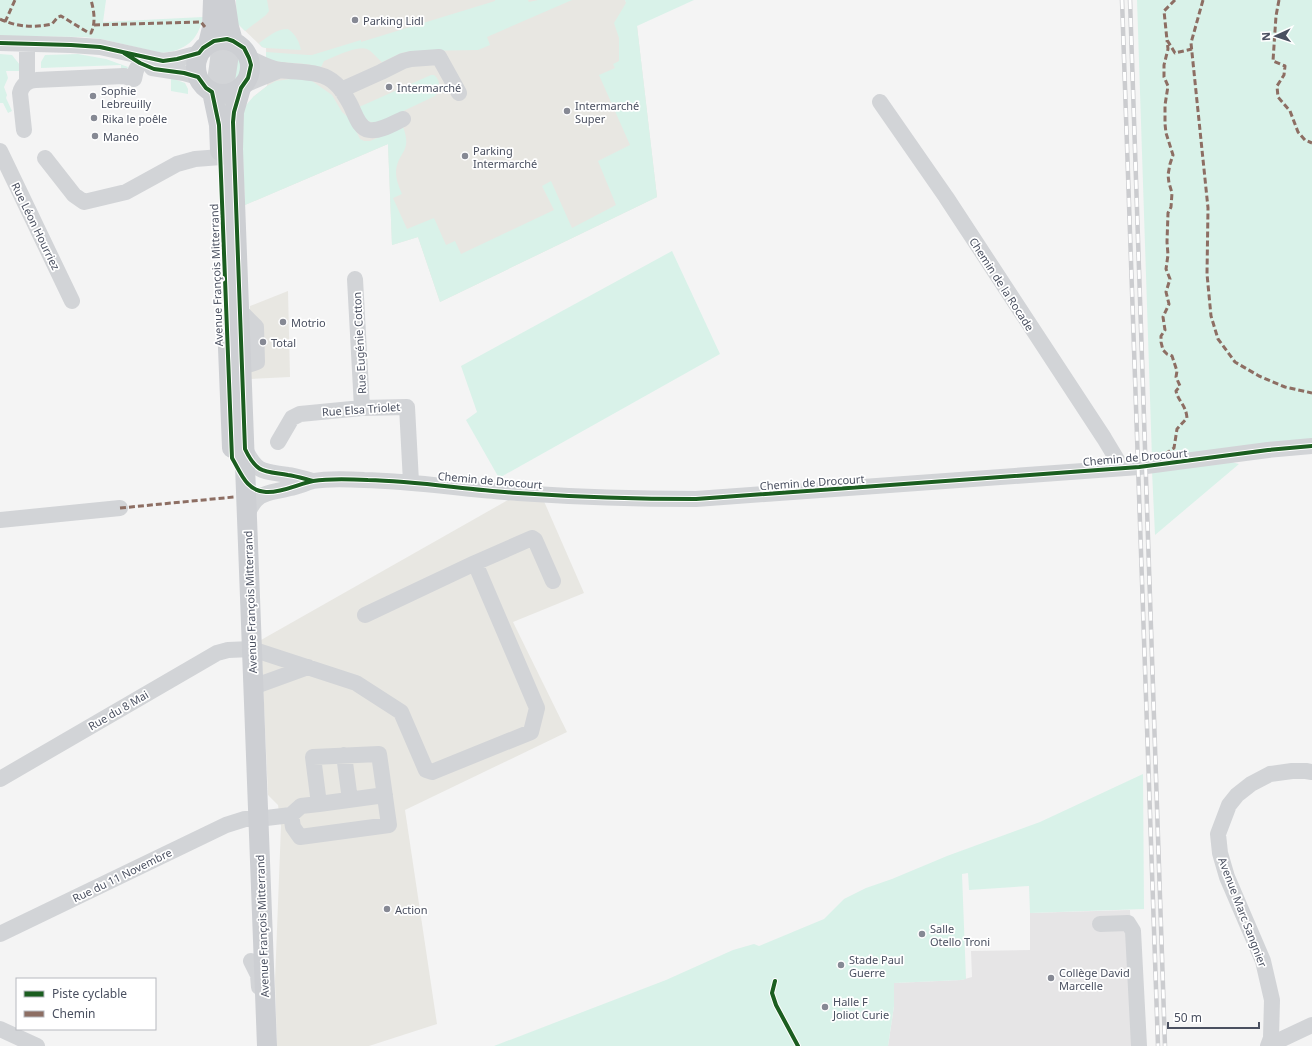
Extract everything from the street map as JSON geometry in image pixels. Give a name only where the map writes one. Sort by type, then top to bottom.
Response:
[{"type":"main road","points":[[213,0],[212,28],[215,44]]},
{"type":"main road","points":[[215,44],[244,48],[249,58],[250,72],[231,89],[206,88],[198,77],[196,65],[229,27],[225,0]]},
{"type":"main road","name":"Avenue François Mitterrand","points":[[231,89],[219,125],[239,453],[252,818],[267,1046]]},
{"type":"main road","name":"Avenue François Mitterrand","points":[[231,89],[234,112],[233,122],[244,408],[239,453],[246,484],[248,515],[245,649],[253,687],[250,961],[253,1046]]},
{"type":"street","points":[[220,0],[215,44],[214,83],[231,89],[280,70]]},
{"type":"street","points":[[0,43],[71,44],[100,47],[163,61],[177,59],[215,44]]},
{"type":"street","points":[[26,44],[28,82]]},
{"type":"street","points":[[124,53],[140,63],[154,69],[184,73],[198,77]]},
{"type":"street","points":[[341,90],[403,61],[439,57],[459,93]]},
{"type":"street","points":[[249,58],[280,70],[303,72],[328,78],[341,90],[357,120],[365,129],[379,130],[403,119]]},
{"type":"street","points":[[24,130],[20,92],[21,88],[28,82],[36,80],[124,76],[134,79],[136,70],[140,63]]},
{"type":"street","points":[[231,89],[224,105],[237,395],[244,408]]},
{"type":"street","name":"Chemin de la Rocade","points":[[880,102],[946,197],[1104,438],[1122,468]]},
{"type":"street","name":"Rue Léon Hourriez","points":[[0,151],[72,301]]},
{"type":"street","points":[[46,158],[74,195],[84,202],[126,192],[177,164],[195,159],[221,157]]},
{"type":"street","name":"Rue Eugénie Cotton","points":[[355,279],[362,408]]},
{"type":"street","name":"Rue Elsa Triolet","points":[[278,442],[292,418],[300,414],[362,408],[407,407],[411,482]]},
{"type":"street","name":"Chemin de Drocourt","points":[[248,515],[250,506],[257,498],[267,492],[290,488],[313,481],[343,479],[411,482],[517,493],[645,499],[696,499],[1146,466],[1268,450],[1312,446]]},
{"type":"street","points":[[239,453],[257,468],[266,472]]},
{"type":"street","points":[[246,484],[256,476],[266,472]]},
{"type":"street","name":"Chemin de Drocourt","points":[[266,472],[289,475],[313,481]]},
{"type":"street","name":"Chemin de Drocourt","points":[[246,484],[267,492]]},
{"type":"street","points":[[0,520],[120,508]]},
{"type":"street","points":[[364,615],[532,538],[535,540],[553,581]]},
{"type":"street","points":[[245,649],[308,667],[356,683],[401,712],[426,770],[432,772],[531,732],[538,708],[475,563]]},
{"type":"street","name":"Rue du 8 Mai","points":[[0,779],[217,653],[228,650],[245,649]]},
{"type":"street","points":[[253,687],[308,667]]},
{"type":"street","points":[[319,804],[313,757],[379,754],[385,795],[389,825],[300,838],[293,827],[291,815],[301,806],[319,804],[350,800],[385,795]]},
{"type":"street","points":[[344,755],[350,800]]},
{"type":"street","name":"Avenue Marc Sangnier","points":[[1270,1042],[1272,1000],[1264,961],[1227,877],[1220,853],[1218,834],[1229,805],[1237,795],[1251,784],[1270,774],[1306,770],[1312,772]]},
{"type":"street","name":"Rue du 11 Novembre","points":[[0,934],[226,824],[252,818],[291,815]]},
{"type":"street","points":[[1100,924],[1128,923],[1133,931],[1139,1046]]},
{"type":"street","points":[[250,961],[258,975],[261,1046]]},
{"type":"street","points":[[1270,1042],[1280,1040],[1312,1025]]},
{"type":"street","points":[[0,1029],[28,1044]]},
{"type":"shaded area","points":[[236,0],[625,0],[637,26],[657,197],[440,302],[418,237],[392,245],[388,144],[245,205],[253,97],[267,86],[266,48],[262,47],[237,23]]},
{"type":"shaded area","points":[[288,291],[290,377],[250,379],[250,306]]},
{"type":"shaded area","points":[[543,499],[584,593],[513,622],[567,732],[405,810],[437,1024],[369,1046],[277,1046],[275,981],[281,826],[278,805],[268,795],[261,640],[508,500]]},
{"type":"shaded area","name":"Collège David Marcelle","points":[[1130,910],[1135,1046],[888,1046],[894,1006],[894,983],[961,980],[972,977],[971,951],[1030,950],[1030,913]]},
{"type":"green space","points":[[0,0],[106,0],[103,22],[203,17],[198,32],[189,43],[177,50],[161,53],[101,39],[84,37],[0,36]]},
{"type":"green space","points":[[236,0],[267,0],[269,11],[245,31],[237,23]]},
{"type":"green space","points":[[495,0],[528,0],[529,2],[538,0],[572,0],[487,37],[490,45],[478,50],[411,51],[401,53],[382,62],[367,49],[363,48],[346,52],[324,61],[321,67],[266,59],[266,52],[312,55],[361,40],[361,42]]},
{"type":"green space","points":[[625,0],[694,0],[637,26],[657,197],[440,302],[418,237],[392,245],[388,144],[245,205],[241,111],[253,97],[267,86],[276,81],[299,78],[312,81],[332,95],[342,112],[350,119],[360,139],[364,141],[370,141],[403,127],[406,135],[406,142],[404,151],[397,165],[396,172],[397,181],[402,194],[393,198],[407,229],[434,218],[446,245],[455,241],[461,254],[554,210],[542,186],[551,181],[572,228],[616,205],[598,161],[630,145],[599,75],[615,68],[613,64],[619,61],[619,38],[614,23],[626,3]]},
{"type":"green space","points":[[1137,0],[1312,0],[1312,441],[1152,459]]},
{"type":"green space","points":[[288,29],[297,38],[301,50],[266,48],[262,47],[259,43],[276,32]]},
{"type":"green space","points":[[235,49],[242,59],[244,68],[240,77],[230,85]]},
{"type":"green space","points":[[0,54],[12,55],[20,65],[22,71],[6,71],[8,78],[4,87],[7,95],[6,98],[12,111],[8,113],[3,103],[0,103]]},
{"type":"green space","points":[[78,54],[106,59],[128,67],[127,69],[121,71],[121,65],[41,68],[41,62],[45,55]]},
{"type":"green space","points":[[434,75],[439,82],[439,88],[435,96],[380,122],[372,122],[364,117],[359,107]]},
{"type":"green space","points":[[171,78],[185,83],[188,89],[188,94],[171,91]]},
{"type":"green space","points":[[672,251],[720,354],[499,478],[466,420],[477,412],[461,366]]},
{"type":"green space","points":[[1227,461],[1239,464],[1155,535],[1152,471]]},
{"type":"green space","name":"Stade Paul Guerre","points":[[1143,774],[1144,909],[1030,913],[1029,886],[969,890],[968,873],[962,874],[966,979],[894,983],[894,1006],[888,1046],[494,1046],[666,980],[733,950],[754,944],[759,946],[824,919],[844,899],[866,888],[1040,822]]},
{"type":"railway","points":[[1122,0],[1158,1046]]},
{"type":"railway","points":[[1130,0],[1165,1046]]},
{"type":"marked path","points":[[5,22],[15,0]]},
{"type":"marked path","points":[[0,19],[19,25],[38,26],[52,24],[58,17],[61,16],[91,33],[94,25],[91,0]]},
{"type":"marked path","points":[[1175,0],[1164,11],[1167,40],[1175,53],[1192,49]]},
{"type":"marked path","points":[[1203,0],[1191,43],[1208,208],[1207,274],[1211,316],[1218,339],[1235,362],[1259,376],[1285,387],[1312,393]]},
{"type":"marked path","points":[[1279,0],[1276,16],[1273,61],[1285,66],[1284,75],[1277,86],[1278,97],[1290,111],[1298,132],[1305,140],[1312,143]]},
{"type":"marked path","points":[[94,25],[201,22],[205,27]]},
{"type":"marked path","points":[[1165,454],[1174,448],[1177,429],[1187,418],[1176,391],[1180,386],[1176,377],[1177,371],[1172,356],[1163,350],[1161,342],[1161,336],[1165,330],[1163,317],[1169,304],[1166,292],[1170,279],[1166,269],[1168,255],[1168,213],[1171,207],[1172,193],[1168,175],[1173,155],[1166,133],[1165,124],[1165,105],[1168,86],[1164,77],[1164,65],[1168,49],[1167,40]]},
{"type":"marked path","points":[[120,508],[234,497]]},
{"type":"cycle path","points":[[0,43],[100,47],[163,61],[199,53],[203,48],[214,41],[227,39],[244,48],[251,65],[248,78],[241,88],[234,112],[233,122],[245,449],[253,463],[262,470],[313,481]]},
{"type":"cycle path","points":[[124,53],[140,63],[154,69],[184,73],[198,77],[206,88],[212,92],[219,125],[232,458],[241,475],[249,485],[259,491],[272,492],[284,490],[307,482],[327,479],[347,479],[406,482],[499,492],[584,497],[696,499],[1139,467],[1268,450],[1312,446]]},
{"type":"cycle path","points":[[775,981],[772,993],[776,1005],[798,1046]]},
{"type":"place","name":"Parking Lidl","points":[[355,20]]},
{"type":"place","name":"Intermarché","points":[[389,87]]},
{"type":"place","name":"Sophie Lebreuilly","points":[[93,96]]},
{"type":"place","name":"Intermarché Super","points":[[567,111]]},
{"type":"place","name":"Rika le poêle","points":[[94,118]]},
{"type":"place","name":"Manéo","points":[[95,136]]},
{"type":"place","name":"Parking Intermarché","points":[[465,156]]},
{"type":"place","name":"Motrio","points":[[283,322]]},
{"type":"place","name":"Total","points":[[263,342]]},
{"type":"place","name":"Action","points":[[387,909]]},
{"type":"place","name":"Salle Otello Troni","points":[[922,934]]},
{"type":"place","name":"Stade Paul Guerre","points":[[841,965]]},
{"type":"place","name":"Collège David Marcelle","points":[[1051,978]]},
{"type":"place","name":"Halle F Joliot Curie","points":[[825,1007]]}]
